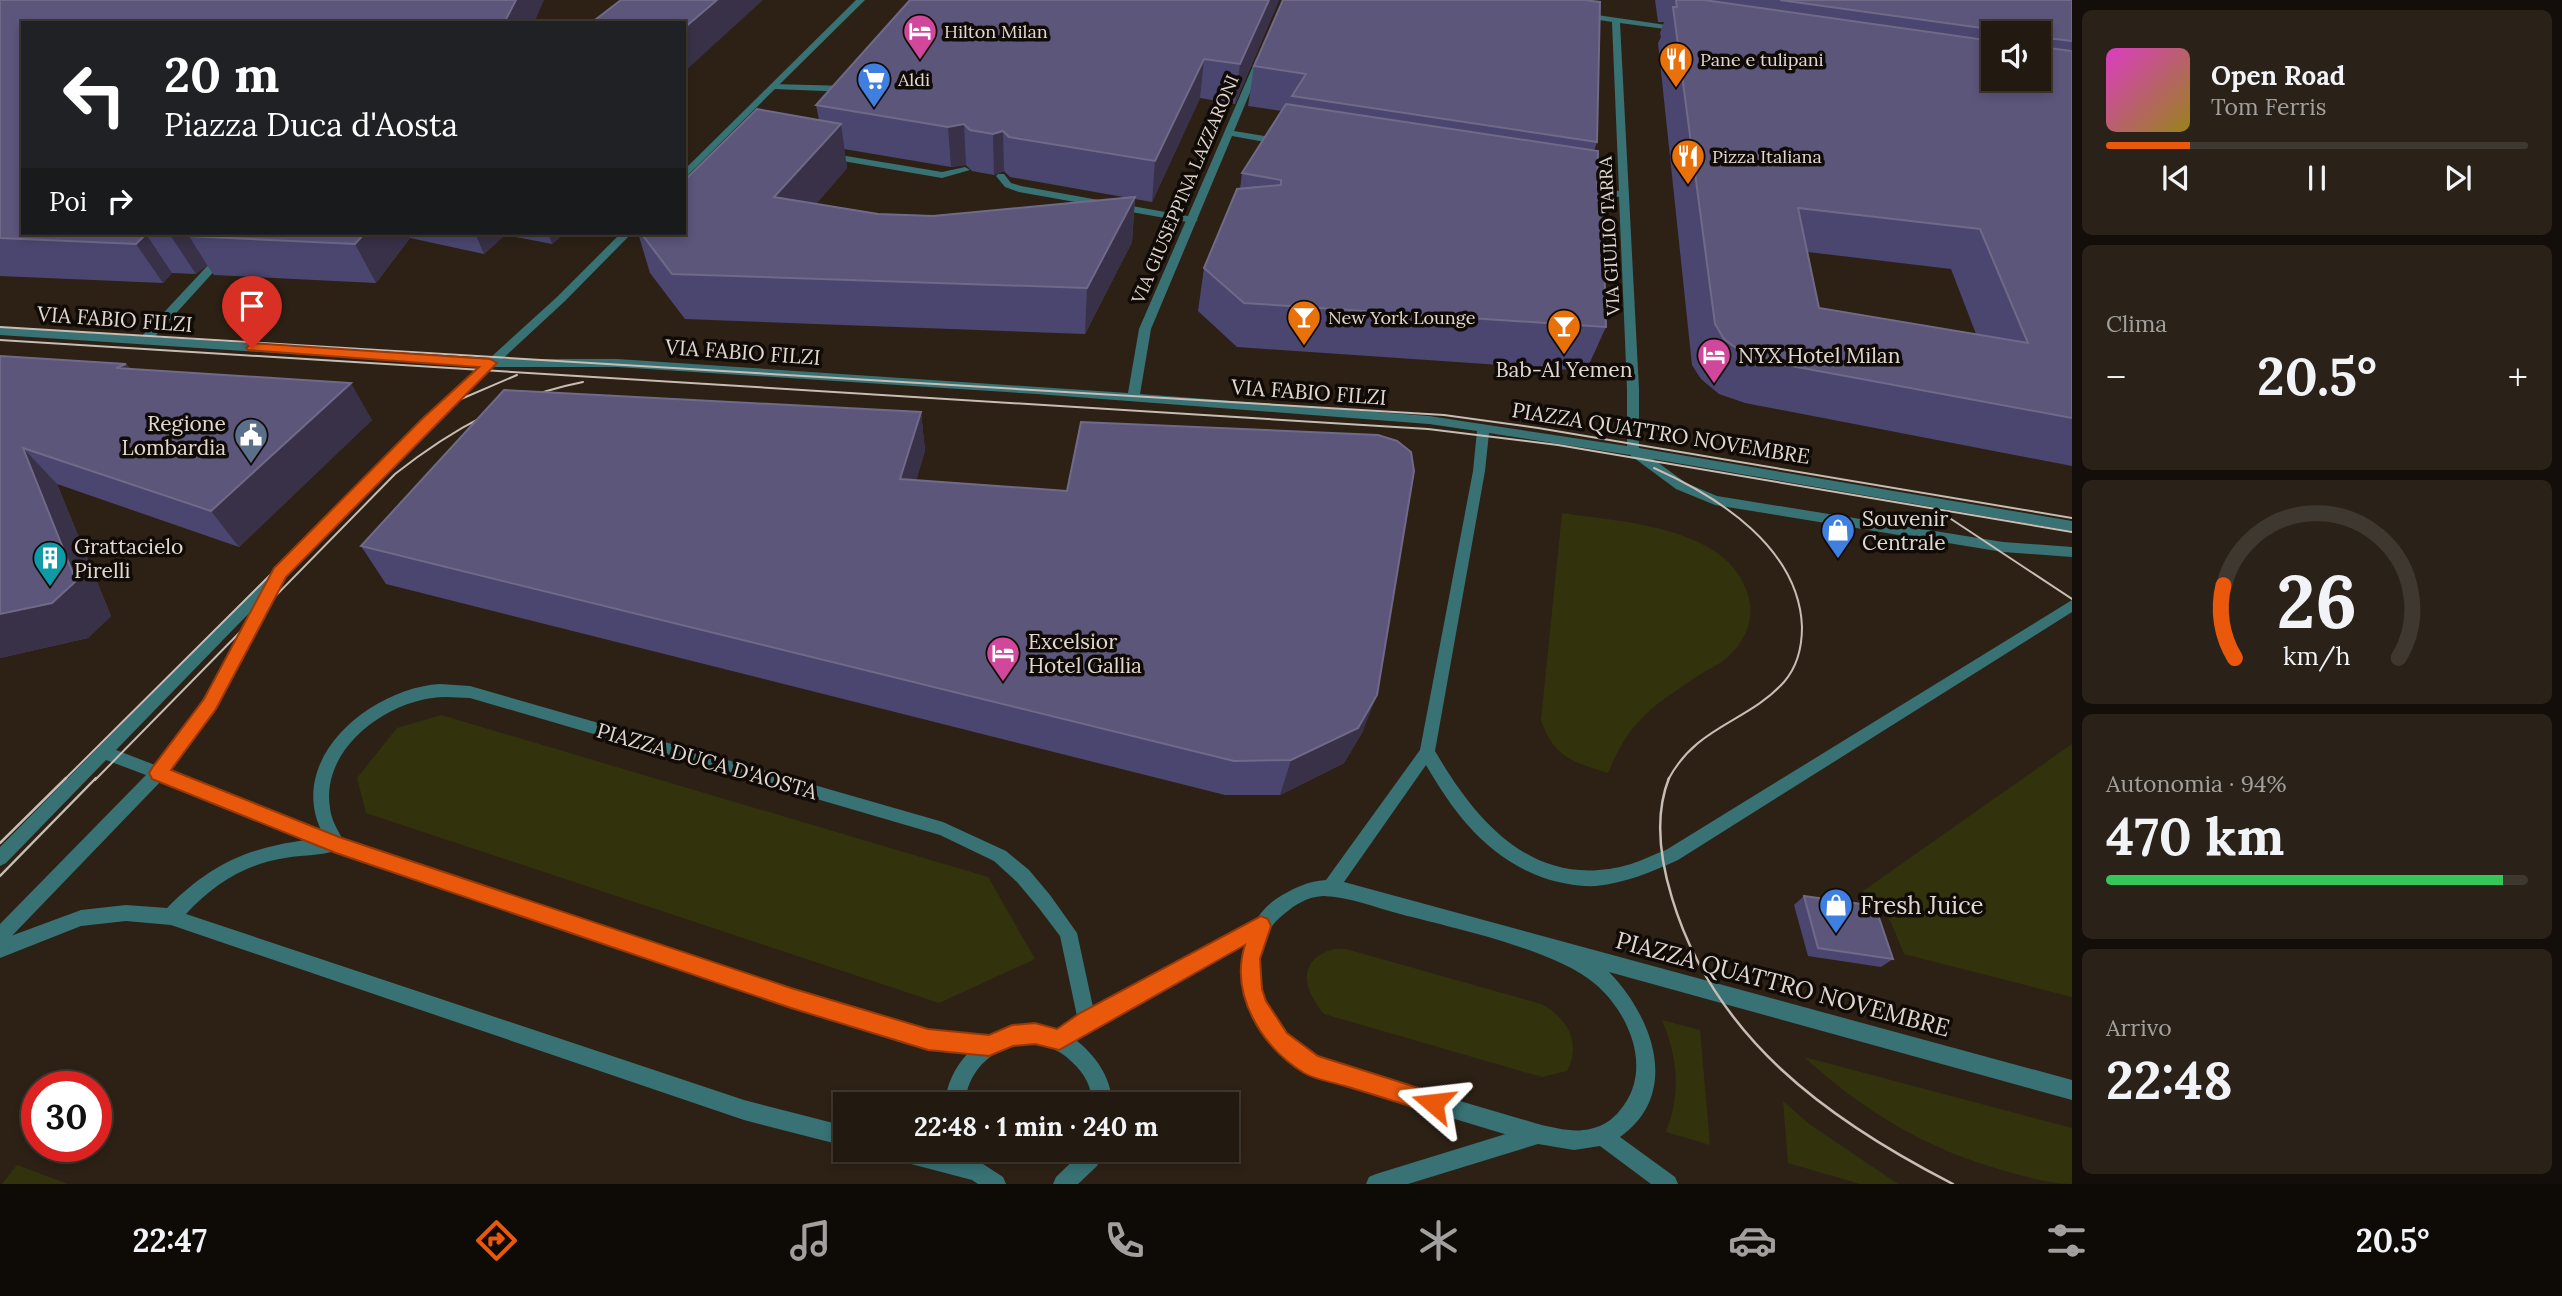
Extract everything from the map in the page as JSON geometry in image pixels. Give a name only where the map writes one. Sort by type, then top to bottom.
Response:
[{"type":"street","points":[[686,174],[860,0]]},
{"type":"street","points":[[1570,13],[1697,31]]},
{"type":"street","name":"VIA GIULIO TARRA","points":[[1616,19],[1633,389],[1633,451]]},
{"type":"street","name":"VIA GIUSEPPINA LAZZARONI","points":[[1133,398],[1144,330],[1266,46]]},
{"type":"street","points":[[774,86],[852,89],[858,82]]},
{"type":"street","points":[[1228,133],[1290,143]]},
{"type":"street","points":[[723,138],[736,140]]},
{"type":"street","points":[[813,153],[942,175],[965,170]]},
{"type":"street","points":[[1001,176],[1008,185],[1018,189],[1193,220]]},
{"type":"street","points":[[1569,186],[1624,195]]},
{"type":"street","points":[[0,858],[427,422],[625,235]]},
{"type":"street","points":[[145,340],[214,265]]},
{"type":"street","name":"VIA FABIO FILZI","points":[[0,331],[490,363],[592,362],[1133,398],[1429,420],[1483,428]]},
{"type":"street","name":"PIAZZA QUATTRO NOVEMBRE","points":[[1331,887],[1427,751],[1479,471],[1483,428],[2072,526]]},
{"type":"street","points":[[1633,451],[1681,486],[1715,500],[2003,547],[2072,552]]},
{"type":"street","points":[[0,936],[158,773],[210,704],[280,573]]},
{"type":"street","points":[[1427,751],[1442,781],[1463,809],[1510,855],[1534,869],[1558,877],[1607,877],[1624,874],[1672,855],[2072,605]]},
{"type":"street","name":"PIAZZA DUCA D'AOSTA","points":[[336,844],[327,826],[321,804],[322,785],[328,764],[340,745],[366,719],[399,700],[423,692],[470,692],[943,830],[1000,856],[1023,876],[1068,933],[1087,1020]]},
{"type":"street","points":[[104,752],[336,844],[902,1034],[928,1040],[989,1045]]},
{"type":"street","points":[[171,917],[206,880],[230,866],[280,849],[336,844]]},
{"type":"street","name":"PIAZZA QUATTRO NOVEMBRE","points":[[1440,916],[1583,962],[1620,997],[1634,1018],[1647,1060],[1643,1097],[1621,1125],[1603,1136],[1572,1140],[1538,1134],[1329,1072],[1296,1056],[1266,1022],[1252,989],[1250,959],[1261,926],[1274,911],[1292,898],[1309,889],[1331,887],[1440,916],[1718,995],[2072,1090]]},
{"type":"street","points":[[0,949],[81,918],[126,913],[171,917],[744,1110],[833,1133]]},
{"type":"street","points":[[1059,1040],[1087,1020],[1261,926]]},
{"type":"street","points":[[957,1092],[965,1070],[989,1045],[1012,1035],[1035,1033],[1059,1040],[1078,1053],[1094,1073],[1099,1092]]},
{"type":"street","points":[[1376,1184],[1538,1134]]},
{"type":"street","points":[[1603,1136],[1668,1184]]},
{"type":"street","points":[[942,1162],[976,1171],[996,1184]]},
{"type":"street","points":[[970,1162],[976,1171]]},
{"type":"street","points":[[1063,1184],[1087,1162]]},
{"type":"shaded area","points":[[1562,513],[1641,525],[1696,541],[1719,554],[1737,572],[1750,604],[1747,628],[1734,650],[1724,660],[1680,688],[1643,717],[1625,740],[1608,773],[1574,761],[1558,750],[1541,720]]},
{"type":"shaded area","points":[[441,715],[988,877],[1035,959],[939,1003],[366,813],[357,778],[397,728]]},
{"type":"shaded area","points":[[2072,744],[2072,997],[1904,954],[1891,922],[1863,891]]},
{"type":"shaded area","points":[[1334,949],[1346,949],[1541,1004],[1558,1016],[1569,1032],[1573,1051],[1567,1071],[1542,1077],[1324,1014],[1311,995],[1307,976],[1313,960]]},
{"type":"shaded area","points":[[1662,1020],[1700,1030],[1710,1145],[1666,1132],[1674,1104],[1676,1076]]},
{"type":"shaded area","points":[[1804,1057],[2072,1128],[2072,1184],[2048,1182],[2009,1172],[1925,1141],[1874,1112]]},
{"type":"shaded area","points":[[1783,1101],[1809,1124],[1898,1184],[1860,1184],[1788,1163]]},
{"type":"shaded area","points":[[17,1165],[68,1184],[2,1184]]},
{"type":"building","points":[[0,0],[516,0],[505,21],[21,21],[21,235],[145,235],[136,244],[0,238]]},
{"type":"building","points":[[621,0],[717,0],[686,26],[686,21],[594,21]]},
{"type":"building","points":[[910,0],[1269,0],[1240,64],[1204,59],[1155,161],[1009,137],[1003,131],[993,134],[970,130],[964,124],[948,127],[816,105]]},
{"type":"building","points":[[1283,0],[1600,2],[1597,142],[1292,96],[1306,74],[1254,66]]},
{"type":"building","points":[[1676,0],[1704,0],[1981,39],[1981,91],[2051,91],[2051,48],[2072,51],[2072,418],[1770,362],[1743,353],[1724,339],[1715,324],[1673,7],[1677,7]],"holes":[[[1798,208],[1980,229],[2028,343],[1819,308]]]},
{"type":"building","points":[[1780,0],[2072,0],[2072,41],[2051,39],[2051,21],[1981,21],[1981,28]]},
{"type":"building","points":[[1286,104],[1598,151],[1597,187],[1602,187],[1606,327],[1244,303],[1204,268],[1237,189],[1281,185],[1281,180],[1242,173]]},
{"type":"building","points":[[757,109],[841,124],[774,197],[878,214],[933,216],[1135,197],[1087,288],[672,274],[643,235],[686,235],[686,179]]},
{"type":"building","points":[[190,235],[363,235],[355,244]]},
{"type":"building","points":[[0,356],[126,364],[116,368],[351,383],[211,511],[23,448],[76,581],[52,603],[0,614]]},
{"type":"building","points":[[504,390],[921,412],[900,479],[1067,491],[1081,422],[1378,435],[1397,441],[1411,452],[1414,471],[1377,695],[1358,728],[1291,760],[1234,761],[361,546]]},
{"type":"building","name":"Fresh Juice","points":[[1804,896],[1875,906],[1893,959],[1818,948]]},
{"type":"tram line","points":[[0,327],[1444,415],[1538,428],[2072,518]]},
{"type":"tram line","points":[[0,340],[1428,429],[1558,445],[2072,532]]},
{"type":"tram line","points":[[64,780],[409,437],[461,399],[517,375]]},
{"type":"tram line","points":[[95,780],[395,474],[438,443],[483,416],[531,396],[583,382]]},
{"type":"tram line","points":[[1654,468],[1729,510],[1771,550],[1787,573],[1797,599],[1802,627],[1798,656],[1784,682],[1770,696],[1693,747],[1669,779]]},
{"type":"tram line","points":[[1945,515],[2072,599]]},
{"type":"tram line","points":[[0,843],[66,778]]},
{"type":"tram line","points":[[0,876],[96,778]]},
{"type":"tram line","points":[[1669,779],[1660,822],[1664,868],[1691,948],[1716,993],[1746,1033],[1781,1070],[1820,1102],[1862,1132],[1953,1184]]},
{"type":"place","name":"Hilton Milan","points":[[920,61]]},
{"type":"place","name":"Pane e tulipani","points":[[1676,89]]},
{"type":"place","name":"Aldi","points":[[874,109]]},
{"type":"place","name":"Pizza Italiana","points":[[1688,186]]},
{"type":"place","name":"New York Lounge","points":[[1304,347]]},
{"type":"place","name":"Bab-Al Yemen","points":[[1564,356]]},
{"type":"place","name":"NYX Hotel Milan","points":[[1714,385]]},
{"type":"place","name":"Regione Lombardia","points":[[251,465]]},
{"type":"place","name":"Souvenir Centrale","points":[[1838,560]]},
{"type":"place","name":"Grattacielo Pirelli","points":[[50,588]]},
{"type":"place","name":"Excelsior Hotel Gallia","points":[[1003,683]]},
{"type":"place","name":"Fresh Juice","points":[[1836,935]]},
{"type":"route","points":[[252,348],[490,363],[427,422],[280,573],[210,704],[158,773],[336,844],[791,998],[928,1040],[989,1045],[1012,1035],[1035,1033],[1059,1040],[1087,1020],[1261,926],[1250,959],[1252,989],[1257,1007],[1280,1040],[1296,1056],[1329,1072],[1433,1103]]}]
